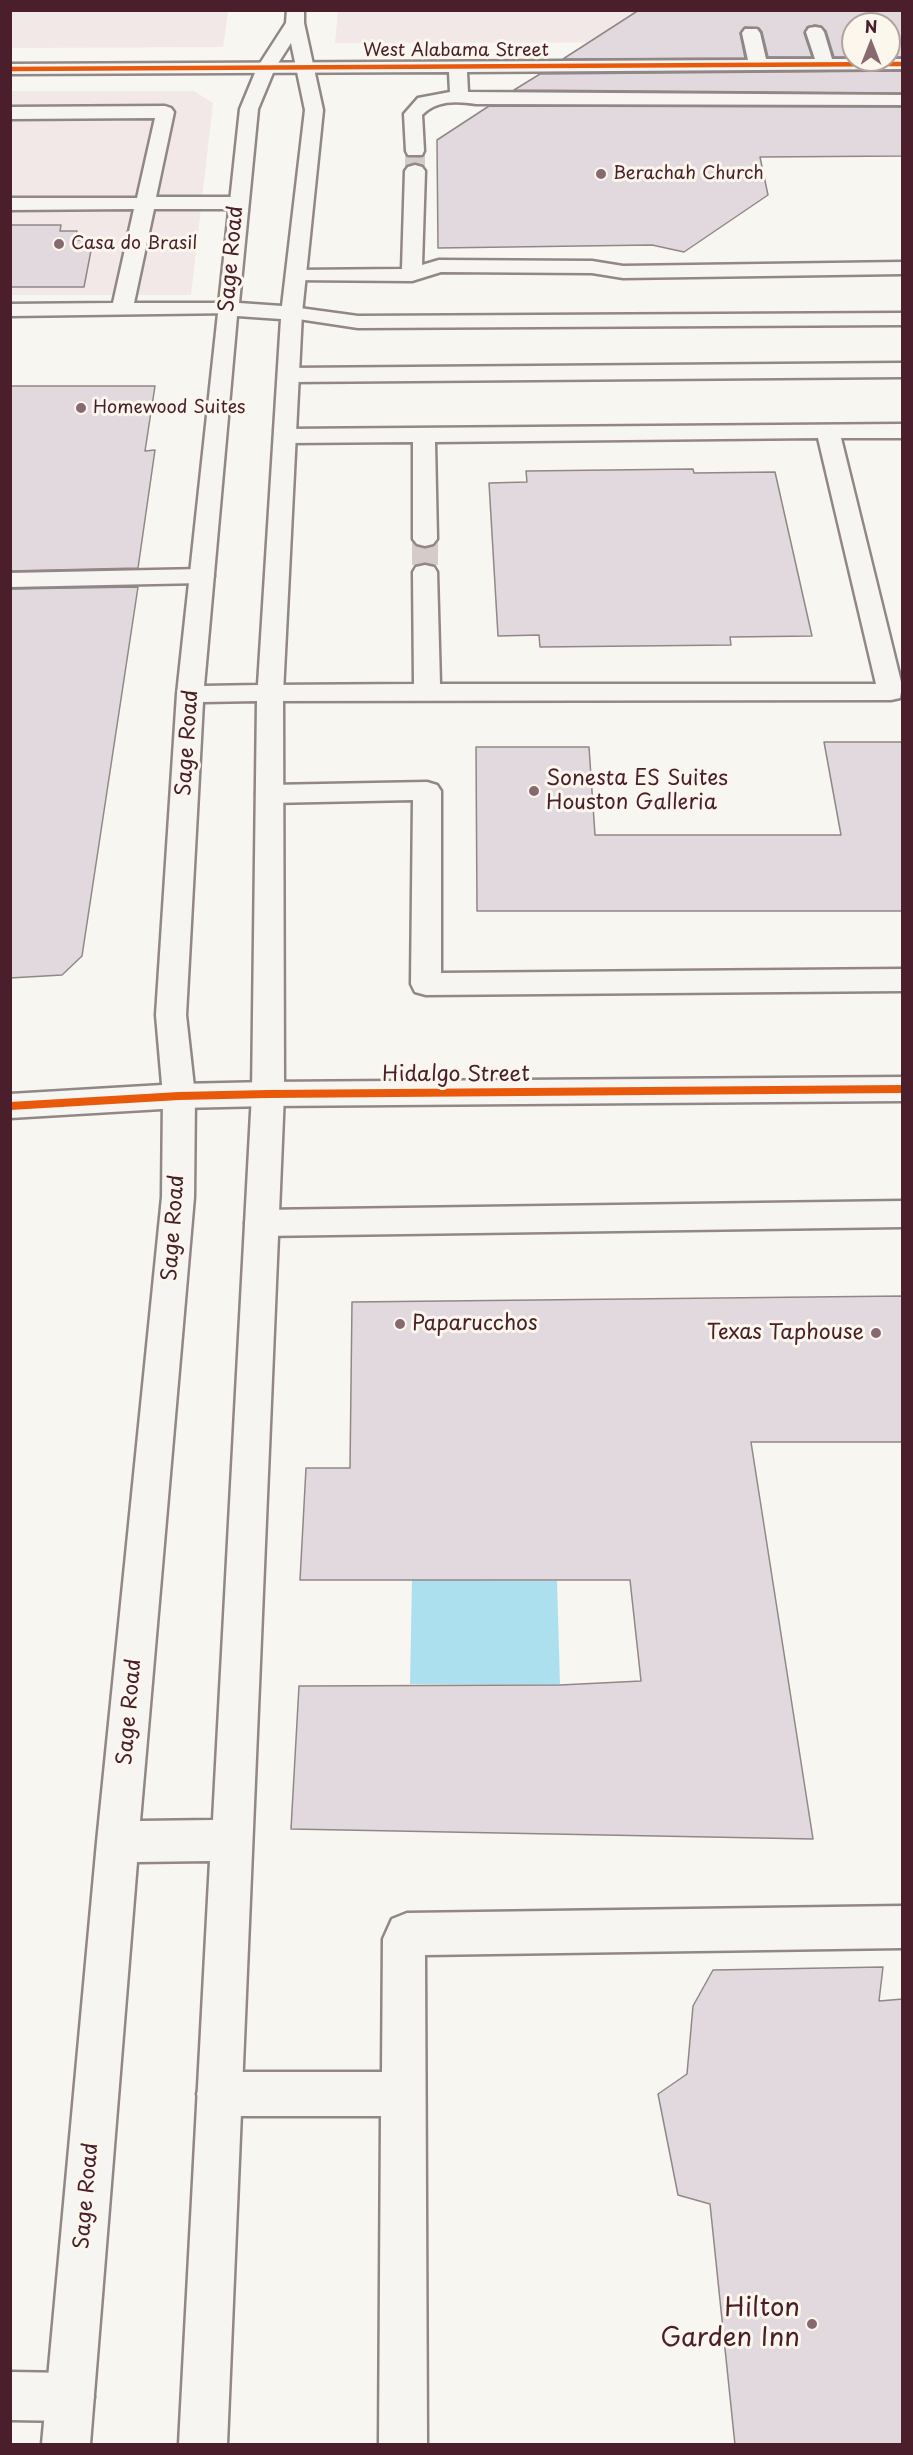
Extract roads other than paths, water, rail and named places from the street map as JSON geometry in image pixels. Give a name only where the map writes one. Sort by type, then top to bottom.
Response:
[{"type":"main road","name":"Sage Road","points":[[203,2445],[268,1094],[270,693],[292,313],[314,110],[295,17]]},
{"type":"main road","name":"Sage Road","points":[[66,2445],[118,1842],[178,1197],[179,1096],[171,1016],[190,694],[249,109],[266,68],[295,17]]},
{"type":"main road","points":[[815,32],[825,64]]},
{"type":"main road","points":[[751,33],[758,64]]},
{"type":"main road","name":"West Alabama Street","points":[[10,69],[903,64]]},
{"type":"main road","points":[[458,66],[459,96]]},
{"type":"main road","points":[[412,274],[415,161],[413,114],[424,102],[459,96],[486,99],[903,100]]},
{"type":"main road","points":[[10,113],[165,112],[122,309]]},
{"type":"main road","points":[[10,204],[238,202]]},
{"type":"main road","points":[[297,276],[412,274],[439,266],[592,267],[623,272],[903,268]]},
{"type":"main road","points":[[10,310],[37,317],[122,309],[228,309],[292,313],[358,322],[423,348],[903,370]]},
{"type":"main road","points":[[290,375],[423,348],[903,319]]},
{"type":"main road","points":[[286,436],[903,431]]},
{"type":"main road","points":[[190,694],[891,692],[828,432]]},
{"type":"main road","points":[[424,435],[425,538]]},
{"type":"main road","points":[[425,572],[427,693]]},
{"type":"main road","points":[[10,580],[202,576]]},
{"type":"main road","points":[[270,794],[427,791],[426,984],[903,980]]},
{"type":"main road","name":"Hidalgo Street","points":[[10,1106],[179,1096],[268,1094],[903,1089]]},
{"type":"main road","points":[[261,1223],[903,1214]]},
{"type":"main road","points":[[118,1842],[231,1840]]},
{"type":"main road","points":[[403,2445],[404,1939],[407,1934],[903,1927]]},
{"type":"main road","points":[[219,2094],[404,2094]]},
{"type":"main road","points":[[10,2396],[70,2397]]},
{"type":"water","points":[[412,1580],[557,1581],[560,1685],[410,1684]]},
{"type":"tunnel","points":[[415,151],[415,171]]},
{"type":"tunnel","points":[[425,539],[425,572]]},
{"type":"place","name":"Berachah Church","points":[[601,174]]},
{"type":"place","name":"Casa do Brasil","points":[[59,244]]},
{"type":"place","name":"Homewood Suites","points":[[81,408]]},
{"type":"place","name":"Sonesta ES Suites Houston Galleria","points":[[534,791]]},
{"type":"place","name":"Paparucchos","points":[[400,1324]]},
{"type":"place","name":"Texas Taphouse","points":[[876,1333]]},
{"type":"place","name":"Hilton Garden Inn","points":[[812,2324]]}]
